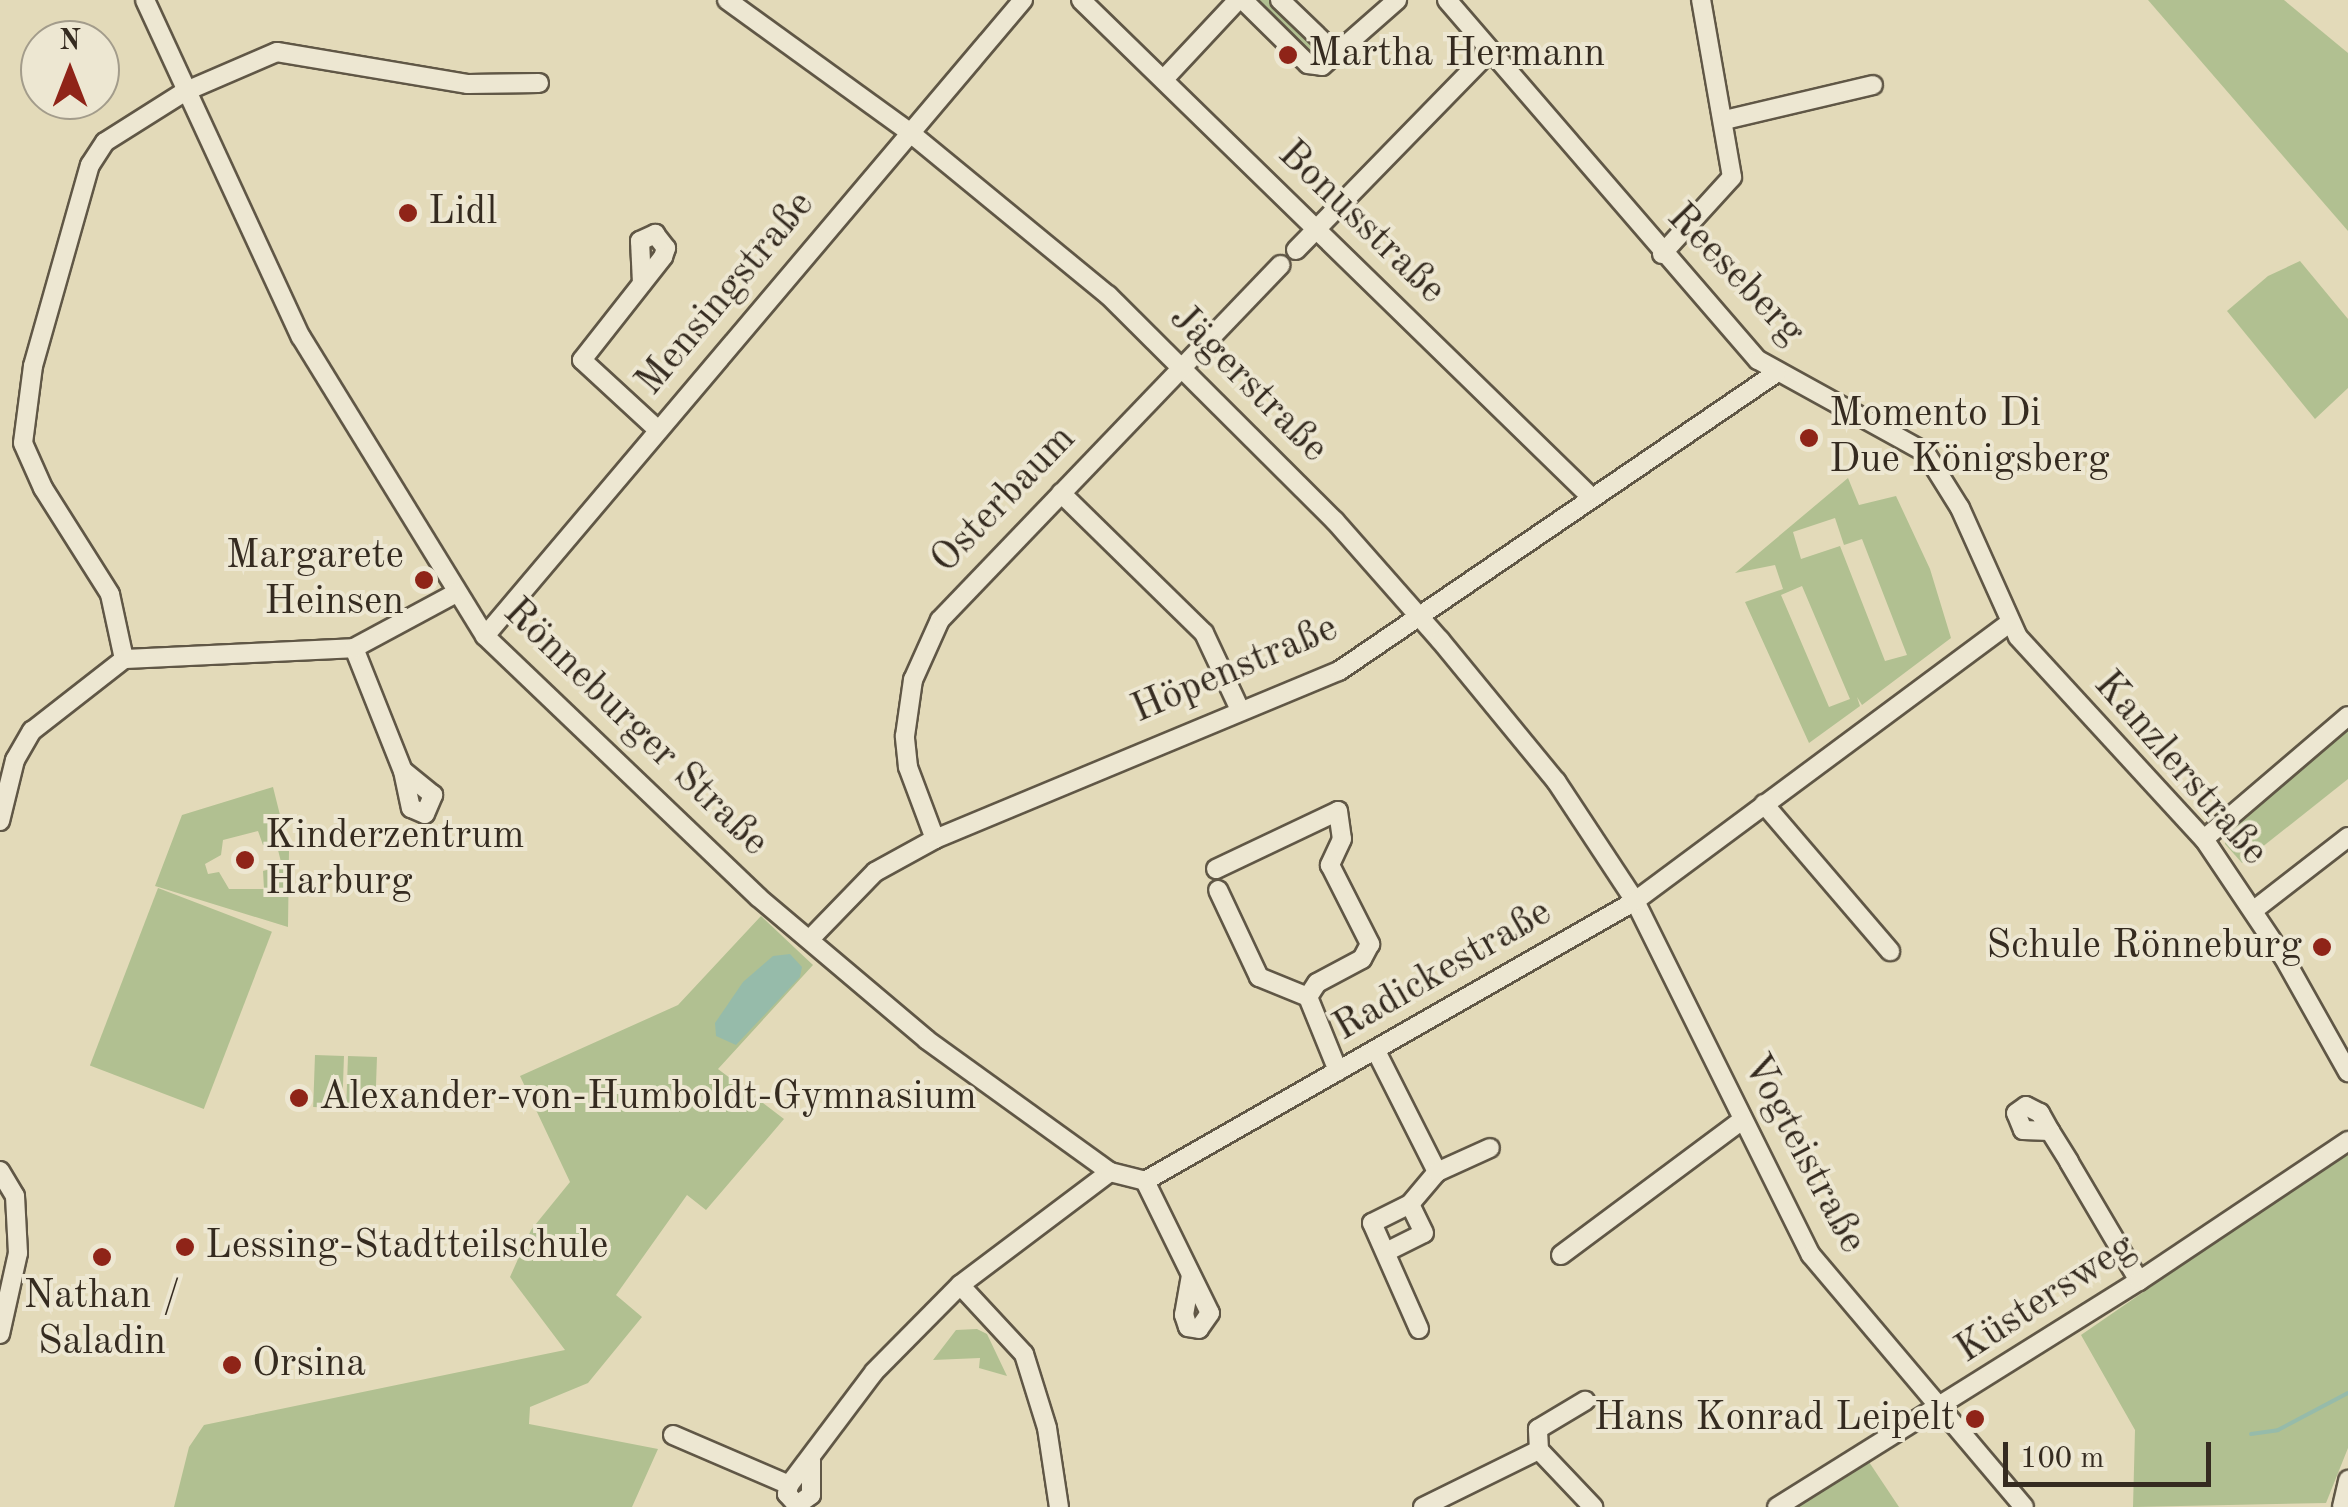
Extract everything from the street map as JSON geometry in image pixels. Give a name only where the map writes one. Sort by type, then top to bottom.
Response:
[{"type":"street","name":"Rönneburger Straße","points":[[145,0],[184,92],[301,336],[485,636],[666,814],[927,1040],[1110,1172]]},
{"type":"street","name":"Jägerstraße","points":[[727,0],[908,131],[1041,235],[1182,366],[1420,617],[1542,762],[1635,901]]},
{"type":"street","name":"Mensingstraße","points":[[485,636],[908,131],[1023,0]]},
{"type":"street","name":"Bonusstraße","points":[[1082,0],[1591,497]]},
{"type":"street","points":[[1164,80],[1241,0],[1308,64],[1322,66],[1397,0]]},
{"type":"street","points":[[1280,0],[1335,53]]},
{"type":"street","points":[[1662,254],[1730,185],[1726,120],[1702,0]]},
{"type":"street","name":"Reeseberg","points":[[1458,4],[1490,51],[1662,254],[1776,373],[1870,418],[1924,452],[1960,508],[2010,622]]},
{"type":"street","points":[[1296,250],[1490,51]]},
{"type":"street","points":[[124,659],[110,594],[25,456],[26,393],[90,165],[121,128],[184,92],[278,52],[468,84],[539,83]]},
{"type":"street","points":[[1726,120],[1873,85]]},
{"type":"street","name":"Osterbaum","points":[[935,839],[906,757],[916,672],[952,604],[1280,266]]},
{"type":"street","points":[[642,283],[582,360],[657,429]]},
{"type":"street","name":"Höpenstraße","points":[[811,938],[874,872],[935,839],[1338,670],[1776,373]]},
{"type":"street","points":[[1061,492],[1204,633],[1240,710]]},
{"type":"street","points":[[0,821],[16,760],[32,731],[124,659],[354,648],[456,593]]},
{"type":"street","name":"Radickestraße","points":[[1145,1180],[1635,901],[2010,622]]},
{"type":"street","name":"Kanzlerstraße","points":[[2010,622],[2028,650],[2204,839],[2254,910],[2348,1072]]},
{"type":"street","points":[[354,648],[403,771]]},
{"type":"street","points":[[2204,839],[2348,716]]},
{"type":"street","points":[[1764,804],[1890,951]]},
{"type":"street","points":[[1216,869],[1338,811],[1342,839],[1330,865],[1370,944],[1362,958],[1317,983],[1308,997]]},
{"type":"street","points":[[2254,910],[2348,837]]},
{"type":"street","points":[[1218,890],[1259,977],[1308,997],[1338,1071]]},
{"type":"street","name":"Vogteistraße","points":[[1635,901],[1811,1255],[2024,1507]]},
{"type":"street","points":[[1376,1051],[1437,1172]]},
{"type":"street","points":[[1561,1254],[1742,1120]]},
{"type":"street","points":[[2050,1131],[2139,1282]]},
{"type":"street","name":"Küstersweg","points":[[1777,1507],[2139,1282],[2348,1141]]},
{"type":"street","points":[[1419,1329],[1372,1223],[1410,1204],[1437,1172],[1490,1148]]},
{"type":"street","points":[[0,1171],[15,1196],[18,1253],[0,1334]]},
{"type":"street","points":[[811,1460],[814,1504],[790,1501],[789,1485],[874,1372],[960,1285],[1110,1172],[1145,1180],[1191,1277]]},
{"type":"street","points":[[1386,1252],[1424,1233],[1410,1204]]},
{"type":"street","points":[[960,1285],[1024,1354],[1047,1428],[1059,1507]]},
{"type":"street","points":[[1586,1401],[1538,1429],[1539,1450],[1593,1507]]},
{"type":"street","points":[[673,1435],[789,1485]]},
{"type":"street","points":[[1423,1507],[1539,1450]]},
{"type":"street","points":[[2342,1507],[2348,1480]]},
{"type":"shaded area","points":[[1248,0],[1274,0],[1323,48],[1309,61]]},
{"type":"shaded area","points":[[2148,0],[2284,0],[2348,53],[2348,231]]},
{"type":"shaded area","points":[[2300,261],[2348,319],[2348,388],[2315,419],[2227,311],[2268,276]]},
{"type":"shaded area","points":[[1848,478],[1859,505],[1896,496],[1930,569],[1951,638],[1862,705],[1857,697],[1860,706],[1809,743],[1745,602],[1783,589],[1775,565],[1735,573]],"holes":[[[1835,518],[1844,545],[1862,539],[1907,655],[1885,661],[1840,546],[1801,559],[1793,532]],[[1802,586],[1850,699],[1829,707],[1781,595]]]},
{"type":"shaded area","points":[[2348,724],[2348,779],[2242,863],[2225,844],[2228,827]]},
{"type":"shaded area","points":[[273,787],[289,851],[288,927],[155,886],[182,815]],"holes":[[[258,831],[263,845],[276,842],[282,866],[263,871],[264,889],[229,889],[219,872],[208,874],[205,864],[221,855],[223,840]]]},
{"type":"shaded area","points":[[158,888],[272,932],[204,1109],[90,1065]]},
{"type":"shaded area","points":[[761,916],[813,965],[718,1069],[784,1119],[706,1210],[687,1195],[616,1295],[642,1317],[588,1383],[530,1407],[529,1424],[658,1449],[632,1507],[174,1507],[189,1447],[204,1425],[565,1350],[510,1277],[531,1230],[570,1182],[520,1076],[678,1005]]},
{"type":"shaded area","points":[[790,954],[802,967],[800,977],[736,1045],[716,1036],[715,1023],[743,982],[773,956]]},
{"type":"shaded area","points":[[315,1055],[344,1056],[342,1108],[313,1107]]},
{"type":"shaded area","points":[[348,1056],[377,1057],[375,1109],[346,1108]]},
{"type":"shaded area","points":[[2348,1151],[2348,1448],[2326,1503],[2133,1507],[2135,1430],[2081,1335]]},
{"type":"shaded area","points":[[977,1329],[987,1334],[1007,1376],[979,1368],[980,1358],[933,1360],[956,1330]]},
{"type":"shaded area","points":[[1869,1462],[1899,1507],[1796,1507]]},
{"type":"waterway","points":[[2251,1434],[2278,1430],[2348,1393]]},
{"type":"place","name":"Martha Hermann","points":[[1288,55]]},
{"type":"place","name":"Lidl","points":[[408,213]]},
{"type":"place","name":"Momento Di Due Königsberg","points":[[1809,438]]},
{"type":"place","name":"Margarete Heinsen","points":[[424,580]]},
{"type":"place","name":"Kinderzentrum Harburg","points":[[245,860]]},
{"type":"place","name":"Schule Rönneburg","points":[[2322,947]]},
{"type":"place","name":"Alexander-von-Humboldt-Gymnasium","points":[[299,1098]]},
{"type":"place","name":"Lessing-Stadtteilschule","points":[[185,1247]]},
{"type":"place","name":"Nathan / Saladin","points":[[102,1257]]},
{"type":"place","name":"Orsina","points":[[232,1365]]},
{"type":"place","name":"Hans Konrad Leipelt","points":[[1975,1419]]}]
